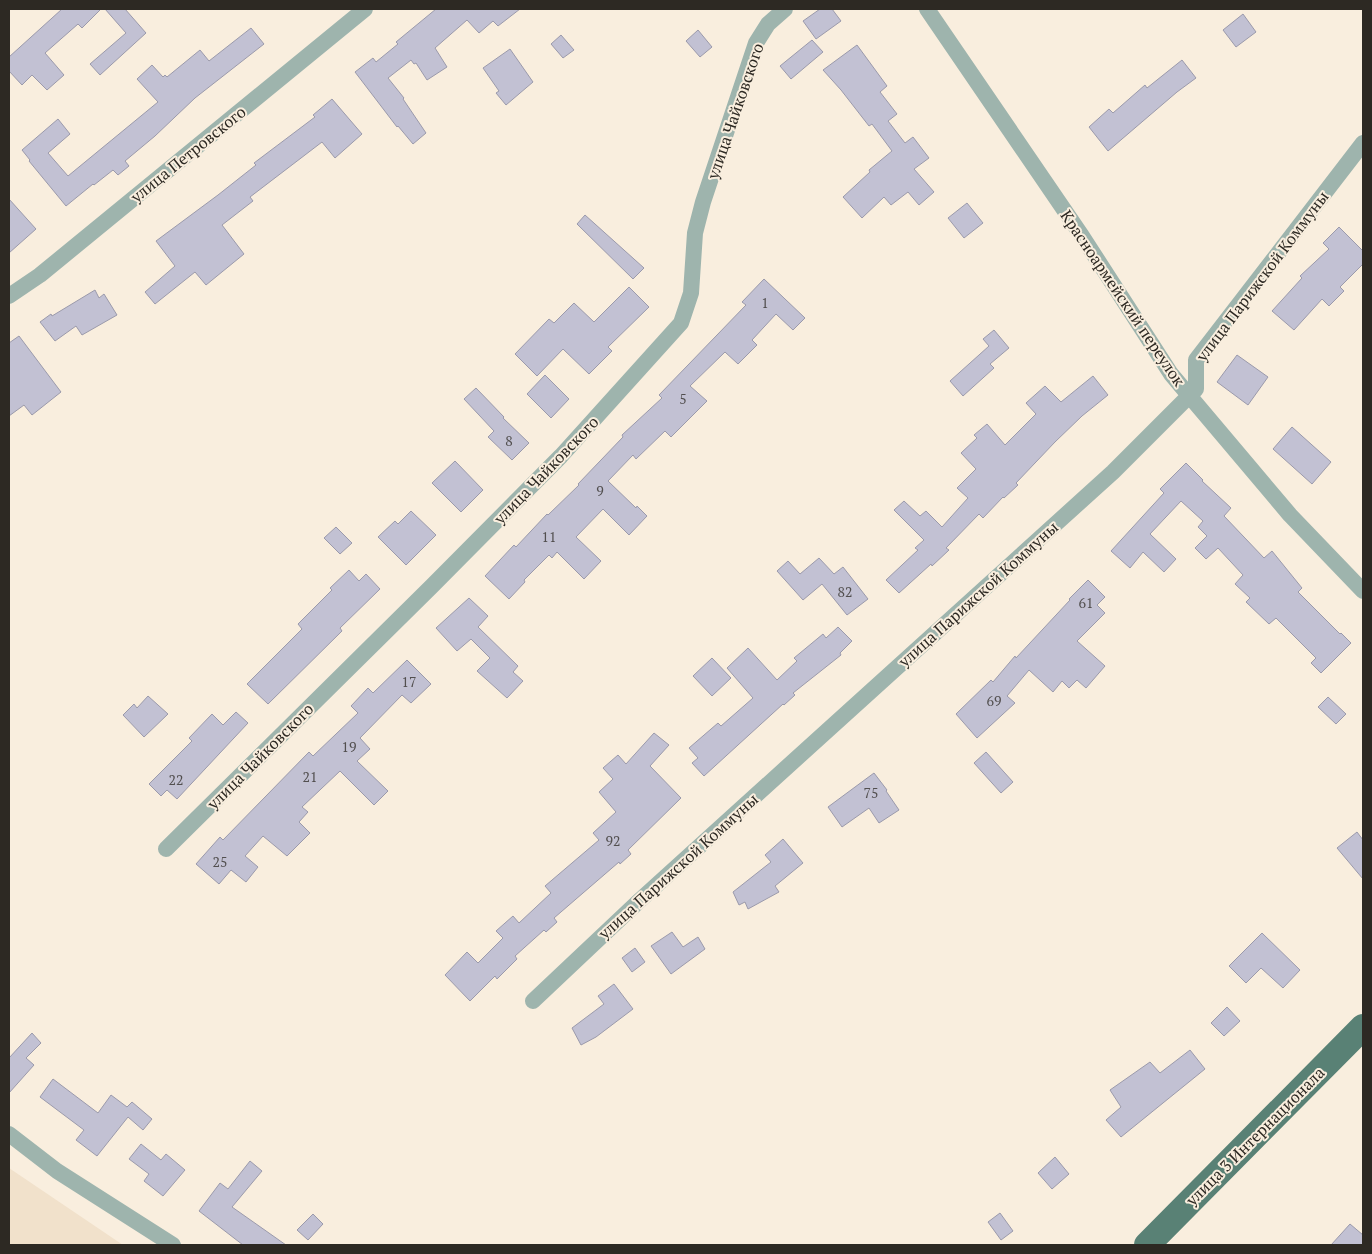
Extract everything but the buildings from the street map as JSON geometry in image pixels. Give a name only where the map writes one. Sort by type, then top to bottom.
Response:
[{"type":"main road","name":"улица 3 Интернационала","points":[[1147,1245],[1363,1027]]},
{"type":"street","name":"улица Петровского","points":[[9,296],[40,275],[365,9]]},
{"type":"street","name":"улица Чайковского","points":[[166,849],[561,456],[681,323],[691,293],[695,233],[703,202],[756,43],[768,24],[785,9]]},
{"type":"street","name":"Красноармейский переулок","points":[[927,9],[1082,236],[1171,374],[1290,515],[1363,591]]},
{"type":"street","name":"улица Парижской Коммуны","points":[[533,1001],[639,901],[1113,472],[1190,396],[1196,389],[1196,360],[1363,143]]},
{"type":"street","points":[[9,1134],[57,1171],[173,1245]]},
{"type":"shaded area","points":[[9,1168],[123,1245],[9,1245]]}]
